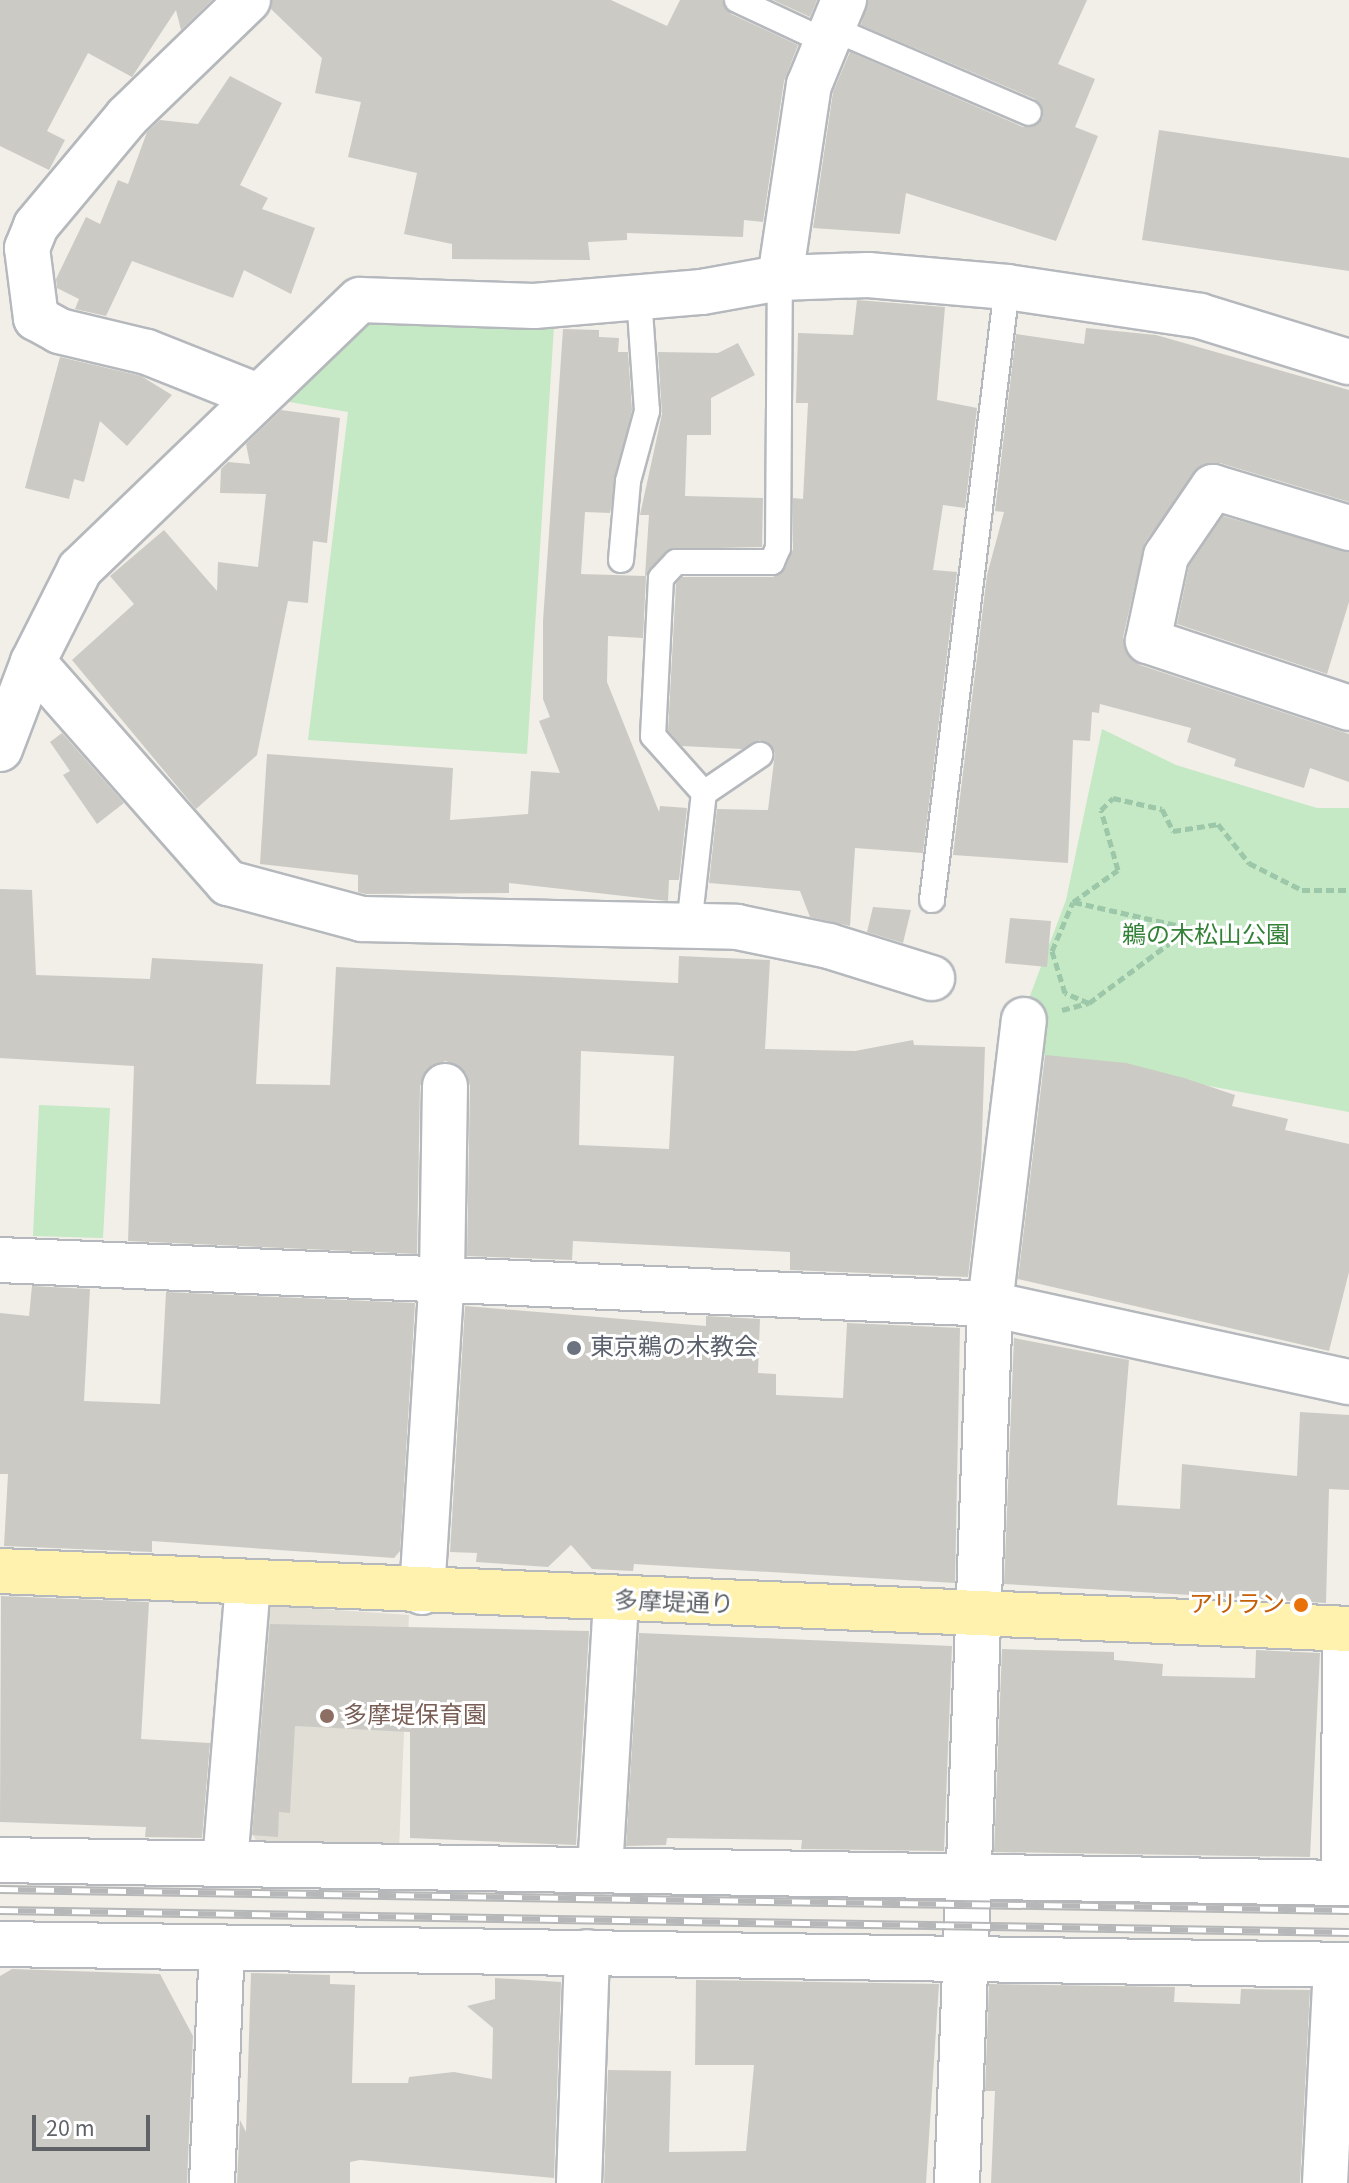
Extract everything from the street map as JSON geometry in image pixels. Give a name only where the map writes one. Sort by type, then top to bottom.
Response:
[{"type":"main road","name":"多摩堤通り","points":[[0,1571],[248,1585],[1347,1629]]},
{"type":"street","points":[[248,0],[18,226],[27,248],[36,318],[59,331],[147,352],[255,395]]},
{"type":"street","points":[[780,278],[809,85],[833,23]]},
{"type":"street","points":[[0,749],[33,662],[80,569],[255,395],[360,300],[534,306],[639,297],[780,278],[868,275],[1007,287],[1200,316],[1349,362]]},
{"type":"street","points":[[1349,528],[1213,487],[1166,556],[1148,641],[1349,708]]},
{"type":"street","points":[[33,662],[228,883],[362,919],[737,927],[829,946],[932,978]]},
{"type":"street","points":[[957,2183],[966,1877],[990,1304],[1024,1020]]},
{"type":"street","points":[[422,1592],[442,1276],[445,1086]]},
{"type":"street","points":[[0,1260],[442,1276],[990,1304],[1349,1382]]},
{"type":"street","points":[[225,1863],[248,1585]]},
{"type":"street","points":[[600,1870],[616,1600]]},
{"type":"street","points":[[0,1860],[1346,1883],[1347,1629]]},
{"type":"street","points":[[0,1944],[587,1952],[966,1942],[1342,1965],[1325,2183]]},
{"type":"street","points":[[212,2183],[222,1948]]},
{"type":"street","points":[[579,2183],[587,1952]]},
{"type":"lane","points":[[737,0],[833,23],[1029,113]]},
{"type":"lane","points":[[689,926],[704,793],[653,736],[661,578],[676,562],[772,562],[778,548],[780,278]]},
{"type":"lane","points":[[932,900],[1007,287]]},
{"type":"lane","points":[[621,560],[628,481],[647,411],[639,297]]},
{"type":"lane","points":[[704,793],[760,755]]},
{"type":"path","points":[[1089,1003],[1065,993],[1052,951],[1073,902],[1118,870],[1101,810],[1113,798],[1162,809],[1173,831],[1218,824],[1249,863],[1302,890],[1349,890]]},
{"type":"path","points":[[1024,1020],[1089,1003],[1190,928],[1073,902]]},
{"type":"shaded area","name":"多摩堤保育園","points":[[262,1605],[409,1615],[399,1850],[260,1848],[243,1816]]},
{"type":"green space","points":[[358,314],[554,326],[527,754],[308,740],[348,412],[272,399]]},
{"type":"green space","name":"鵜の木松山公園","points":[[1102,729],[1176,765],[1317,808],[1349,808],[1349,1112],[1010,1049],[1066,900]]},
{"type":"green space","points":[[39,1105],[110,1108],[103,1238],[33,1236]]},
{"type":"building","points":[[0,0],[212,0],[181,30],[176,10],[132,77],[88,53],[47,131],[65,140],[49,170],[0,146]]},
{"type":"building","points":[[272,0],[611,0],[667,26],[680,0],[722,0],[731,14],[798,45],[784,81],[763,222],[744,220],[743,237],[627,233],[627,240],[588,242],[590,260],[452,259],[452,244],[404,234],[417,173],[348,157],[361,102],[315,93],[322,58],[271,9]]},
{"type":"building","points":[[773,0],[817,0],[810,17]]},
{"type":"building","points":[[868,0],[1087,0],[1058,64],[1095,79],[1075,127],[1098,136],[1056,241],[906,193],[900,234],[813,228],[833,92],[850,52],[1023,127],[1043,118],[1035,99],[861,25]]},
{"type":"building","points":[[230,76],[282,103],[240,185],[268,198],[262,209],[315,228],[291,294],[244,270],[233,298],[132,261],[106,316],[75,309],[79,299],[57,288],[56,279],[86,217],[100,224],[118,180],[128,184],[147,132],[160,120],[198,124]]},
{"type":"building","points":[[1159,130],[1349,158],[1349,271],[1142,240]]},
{"type":"building","points":[[857,300],[945,307],[937,400],[977,408],[965,508],[943,505],[933,570],[957,572],[923,853],[855,848],[850,926],[810,917],[800,891],[709,883],[717,809],[768,810],[775,753],[760,740],[742,749],[682,746],[668,731],[676,584],[682,577],[773,577],[785,569],[793,549],[793,498],[803,499],[808,403],[796,403],[798,333],[853,335]]},
{"type":"building","points":[[1086,328],[1156,335],[1349,390],[1349,502],[1220,463],[1204,464],[1145,542],[1123,637],[1130,658],[1140,665],[1349,734],[1349,782],[1310,768],[1304,788],[1234,766],[1236,759],[1187,742],[1191,728],[1100,704],[1099,713],[1092,712],[1090,741],[1073,740],[1068,863],[953,855],[987,575],[1004,512],[995,511],[1016,334],[1084,344]]},
{"type":"building","points":[[563,329],[599,330],[599,337],[619,338],[618,352],[628,352],[632,410],[610,513],[585,512],[581,574],[645,576],[649,515],[640,515],[662,414],[658,352],[718,353],[738,343],[755,375],[711,398],[711,435],[687,435],[685,496],[763,498],[762,547],[670,549],[646,576],[643,638],[608,636],[607,682],[659,812],[660,806],[687,808],[679,880],[669,880],[668,901],[509,883],[509,893],[366,894],[358,892],[358,875],[260,864],[267,754],[453,768],[450,820],[528,814],[531,771],[560,773],[539,721],[550,717],[543,699],[543,621]]},
{"type":"building","points":[[60,357],[141,376],[172,395],[127,446],[100,421],[84,482],[74,479],[69,499],[25,488]]},
{"type":"building","points":[[281,410],[340,418],[327,543],[313,541],[308,603],[288,601],[257,755],[196,809],[72,660],[134,604],[110,576],[164,530],[217,591],[218,562],[258,567],[266,494],[220,493],[221,469],[228,462],[250,464],[246,444]]},
{"type":"building","points":[[1223,516],[1349,552],[1349,602],[1327,674],[1177,624],[1189,566]]},
{"type":"building","points":[[62,733],[124,803],[97,824],[63,775],[70,771],[50,742]]},
{"type":"building","points":[[0,889],[32,890],[36,975],[150,979],[152,958],[263,964],[256,1084],[330,1085],[336,967],[678,983],[679,956],[770,960],[765,1049],[855,1051],[913,1040],[914,1045],[985,1047],[981,1166],[968,1277],[790,1270],[790,1252],[573,1241],[572,1260],[467,1256],[470,1086],[466,1073],[446,1061],[432,1065],[420,1086],[417,1254],[128,1241],[134,1066],[0,1058]],"holes":[[[581,1051],[674,1056],[669,1149],[579,1145]]]},
{"type":"building","points":[[873,907],[911,910],[903,943],[867,932]]},
{"type":"building","points":[[1010,918],[1051,921],[1047,967],[1005,963]]},
{"type":"building","points":[[1045,1055],[1126,1063],[1184,1078],[1235,1095],[1232,1106],[1288,1119],[1285,1130],[1349,1144],[1349,1272],[1329,1351],[1018,1279]]},
{"type":"building","points":[[32,1286],[90,1289],[84,1401],[160,1404],[166,1292],[415,1303],[400,1551],[394,1558],[152,1541],[152,1552],[4,1546],[8,1474],[0,1474],[0,1313],[29,1316]]},
{"type":"building","points":[[465,1306],[706,1326],[706,1316],[760,1319],[758,1373],[776,1374],[776,1395],[843,1398],[847,1323],[960,1328],[955,1583],[634,1564],[633,1571],[592,1569],[571,1545],[548,1567],[476,1562],[477,1553],[450,1552]]},
{"type":"building","points":[[1014,1338],[1129,1360],[1117,1505],[1180,1509],[1182,1464],[1297,1476],[1300,1412],[1349,1415],[1349,1490],[1329,1489],[1326,1603],[1004,1584]]},
{"type":"building","points":[[1,1596],[149,1602],[141,1739],[210,1743],[202,1838],[145,1837],[146,1827],[0,1822]]},
{"type":"building","points":[[270,1624],[589,1631],[576,1845],[410,1838],[410,1732],[295,1726],[290,1813],[279,1812],[278,1837],[252,1835]]},
{"type":"building","points":[[639,1633],[952,1646],[944,1851],[801,1849],[802,1840],[667,1838],[666,1845],[626,1846]]},
{"type":"building","points":[[1002,1649],[1114,1652],[1114,1660],[1163,1664],[1162,1676],[1255,1678],[1256,1650],[1320,1653],[1310,1857],[994,1852]]},
{"type":"building","points":[[12,1969],[160,1974],[193,2036],[187,2183],[0,2183],[0,1976]]},
{"type":"building","points":[[251,1973],[330,1975],[330,1984],[355,1985],[352,2083],[408,2083],[409,2077],[454,2072],[492,2079],[493,2028],[467,2006],[495,1999],[495,1978],[561,1982],[554,2178],[360,2160],[350,2162],[350,2183],[237,2183],[240,2120],[246,2132]]},
{"type":"building","points":[[696,1980],[939,1984],[926,2183],[604,2183],[608,2070],[671,2071],[669,2152],[746,2151],[754,2065],[695,2065]]},
{"type":"building","points":[[989,1984],[1175,1987],[1174,2002],[1240,2004],[1241,1989],[1310,1990],[1300,2183],[991,2183],[995,2091],[985,2091]]},
{"type":"railway","points":[[0,1889],[1349,1910]]},
{"type":"railway","points":[[0,1910],[1349,1932]]},
{"type":"place","name":"東京鵜の木教会","points":[[574,1348]]},
{"type":"place","name":"アリラン","points":[[1301,1605]]},
{"type":"place","name":"多摩堤保育園","points":[[327,1716]]}]
